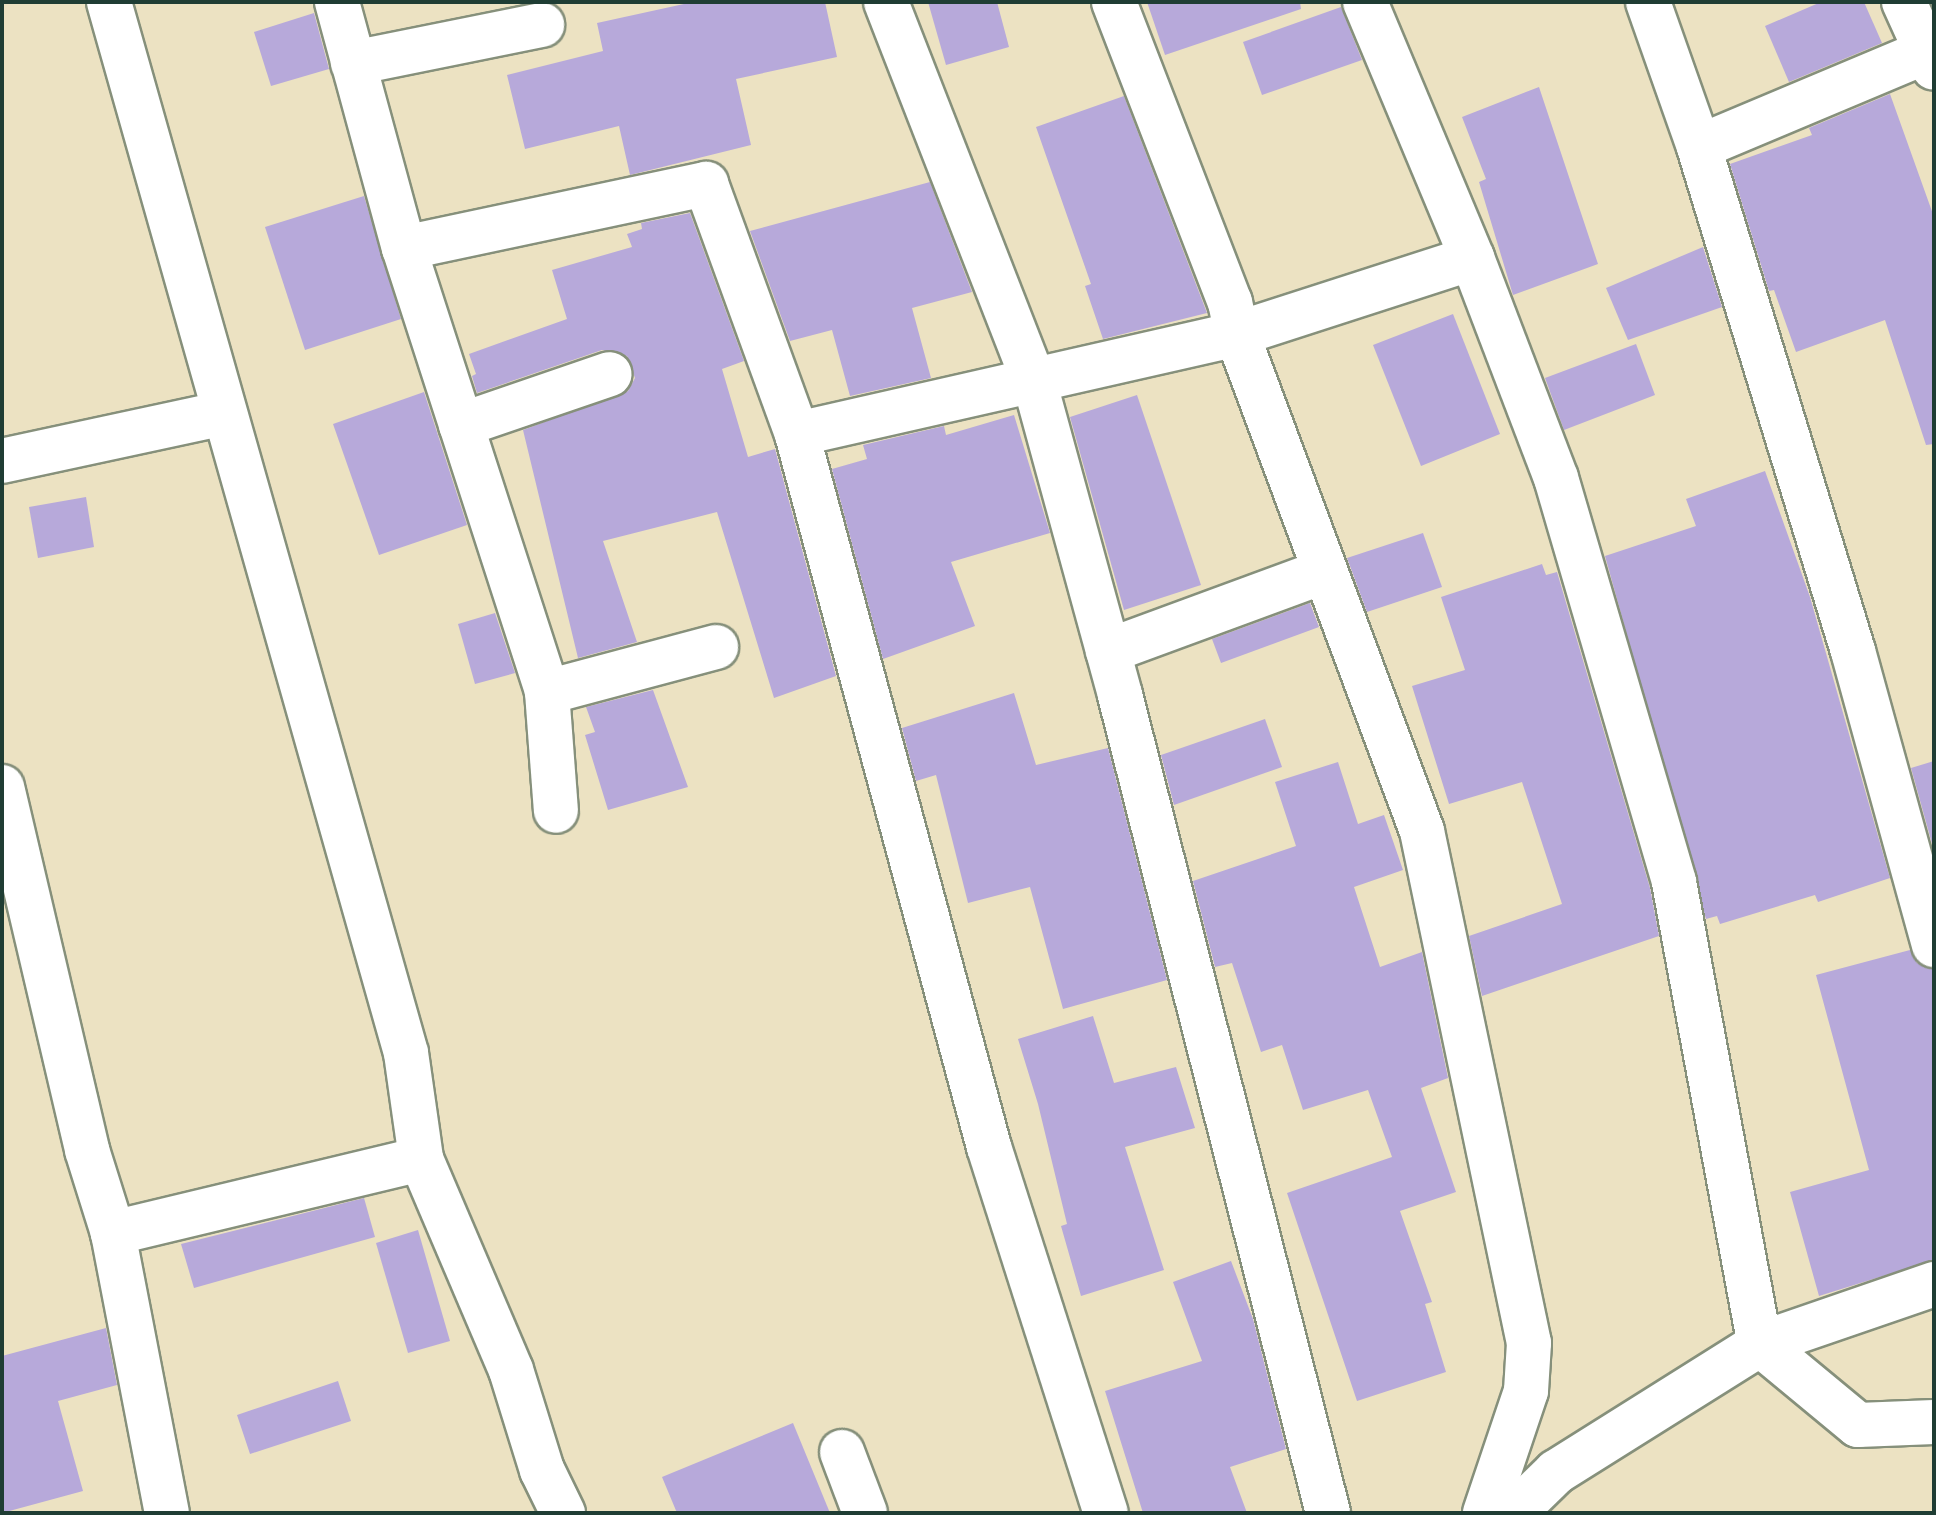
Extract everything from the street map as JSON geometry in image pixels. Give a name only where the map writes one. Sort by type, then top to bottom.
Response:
[{"type":"street","points":[[109,2],[406,1053],[421,1159],[511,1370],[542,1470],[563,1513]]},
{"type":"street","points":[[337,2],[404,248],[547,692],[556,811]]},
{"type":"street","points":[[886,2],[1035,384],[1108,651],[1328,1513]]},
{"type":"street","points":[[1114,2],[1230,302],[1237,334],[1422,831],[1529,1343],[1526,1391],[1485,1513]]},
{"type":"street","points":[[1365,2],[1472,258],[1556,478],[1674,882],[1760,1344],[1858,1425],[1934,1422]]},
{"type":"street","points":[[1648,2],[1699,147],[1926,882],[1934,945]]},
{"type":"street","points":[[1699,147],[1932,55],[1904,2]]},
{"type":"street","points":[[353,63],[542,25]]},
{"type":"street","points":[[404,248],[706,184],[797,434],[989,1147],[1106,1513]]},
{"type":"street","points":[[797,434],[1035,384],[1237,334],[1472,258]]},
{"type":"street","points":[[461,425],[610,374]]},
{"type":"street","points":[[2,461],[224,413]]},
{"type":"street","points":[[1108,651],[1325,571]]},
{"type":"street","points":[[547,692],[716,647]]},
{"type":"street","points":[[2,787],[87,1150],[113,1233],[167,1513]]},
{"type":"street","points":[[113,1233],[421,1159]]},
{"type":"street","points":[[1514,1513],[1556,1472],[1760,1344],[1934,1284]]},
{"type":"street","points":[[842,1452],[865,1513]]},
{"type":"building","points":[[693,2],[825,2],[837,57],[736,79],[751,145],[630,175],[619,126],[525,149],[507,75],[603,51],[597,23]]},
{"type":"building","points":[[928,2],[997,2],[1009,47],[946,65]]},
{"type":"building","points":[[1147,2],[1300,2],[1301,9],[1165,55]]},
{"type":"building","points":[[1821,2],[1864,2],[1882,43],[1789,82],[1765,26]]},
{"type":"building","points":[[1341,7],[1362,60],[1262,95],[1243,42]]},
{"type":"building","points":[[314,13],[329,69],[271,86],[254,32]]},
{"type":"building","points":[[1539,87],[1598,264],[1513,295],[1479,182],[1486,179],[1462,117]]},
{"type":"building","points":[[1890,94],[1934,217],[1934,444],[1926,445],[1885,320],[1796,352],[1774,290],[1769,291],[1730,164],[1812,135],[1809,128]]},
{"type":"building","points":[[1124,96],[1207,313],[1103,339],[1085,286],[1091,284],[1036,127]]},
{"type":"building","points":[[930,182],[972,292],[912,308],[931,378],[850,396],[832,330],[790,341],[750,231]]},
{"type":"building","points":[[364,196],[401,319],[305,350],[265,227]]},
{"type":"building","points":[[690,213],[744,361],[722,369],[748,457],[775,449],[836,676],[774,698],[717,512],[603,541],[637,642],[578,658],[523,430],[628,391],[635,378],[627,356],[602,350],[477,393],[472,376],[476,374],[469,354],[567,319],[552,270],[632,247],[627,234],[642,229],[641,223]]},
{"type":"building","points":[[1703,247],[1722,307],[1628,340],[1606,288]]},
{"type":"building","points":[[1453,314],[1500,434],[1421,466],[1373,345]]},
{"type":"building","points":[[1636,344],[1655,395],[1564,430],[1545,378]]},
{"type":"building","points":[[424,392],[467,525],[379,555],[333,424]]},
{"type":"building","points":[[1137,395],[1201,585],[1124,610],[1070,417]]},
{"type":"building","points":[[1014,415],[1050,533],[951,562],[975,626],[883,659],[832,469],[867,459],[863,445],[944,426],[946,435]]},
{"type":"building","points":[[1765,471],[1810,597],[1890,878],[1818,902],[1815,895],[1720,924],[1717,916],[1706,919],[1605,556],[1696,526],[1686,499]]},
{"type":"building","points":[[86,497],[94,547],[38,558],[29,507]]},
{"type":"building","points":[[1423,533],[1442,587],[1367,612],[1347,558]]},
{"type":"building","points":[[1542,564],[1546,575],[1557,572],[1650,888],[1659,936],[1482,996],[1469,936],[1562,904],[1522,782],[1449,804],[1412,686],[1465,670],[1441,597]]},
{"type":"building","points":[[1310,603],[1319,627],[1221,663],[1212,639]]},
{"type":"building","points":[[495,613],[515,673],[475,684],[458,624]]},
{"type":"building","points":[[653,690],[688,787],[608,810],[585,735],[595,732],[586,707]]},
{"type":"building","points":[[1014,693],[1036,765],[1108,748],[1167,980],[1063,1009],[1030,887],[968,903],[936,775],[916,781],[902,728]]},
{"type":"building","points":[[1265,719],[1282,767],[1174,805],[1161,755]]},
{"type":"building","points":[[1934,761],[1934,851],[1911,768]]},
{"type":"building","points":[[1338,762],[1358,824],[1384,815],[1403,870],[1354,887],[1380,967],[1422,952],[1448,1078],[1421,1088],[1456,1192],[1400,1211],[1432,1302],[1425,1304],[1446,1372],[1357,1401],[1287,1193],[1392,1157],[1368,1090],[1303,1110],[1282,1045],[1261,1052],[1232,963],[1215,967],[1193,881],[1296,846],[1275,782]]},
{"type":"building","points":[[1910,950],[1917,963],[1934,969],[1934,1260],[1819,1296],[1790,1192],[1869,1170],[1816,975]]},
{"type":"building","points":[[1093,1016],[1114,1083],[1176,1067],[1195,1128],[1125,1147],[1164,1270],[1081,1296],[1061,1226],[1067,1224],[1038,1104],[1018,1039]]},
{"type":"building","points":[[364,1198],[375,1237],[194,1288],[181,1244]]},
{"type":"building","points":[[418,1230],[450,1341],[408,1353],[376,1243]]},
{"type":"building","points":[[1231,1261],[1253,1319],[1286,1449],[1230,1467],[1247,1513],[1143,1513],[1105,1391],[1202,1361],[1173,1282]]},
{"type":"building","points":[[106,1328],[117,1385],[58,1401],[83,1491],[2,1513],[2,1356]]},
{"type":"building","points":[[338,1381],[351,1421],[250,1454],[237,1415]]},
{"type":"building","points":[[793,1423],[830,1513],[677,1513],[662,1477]]}]
